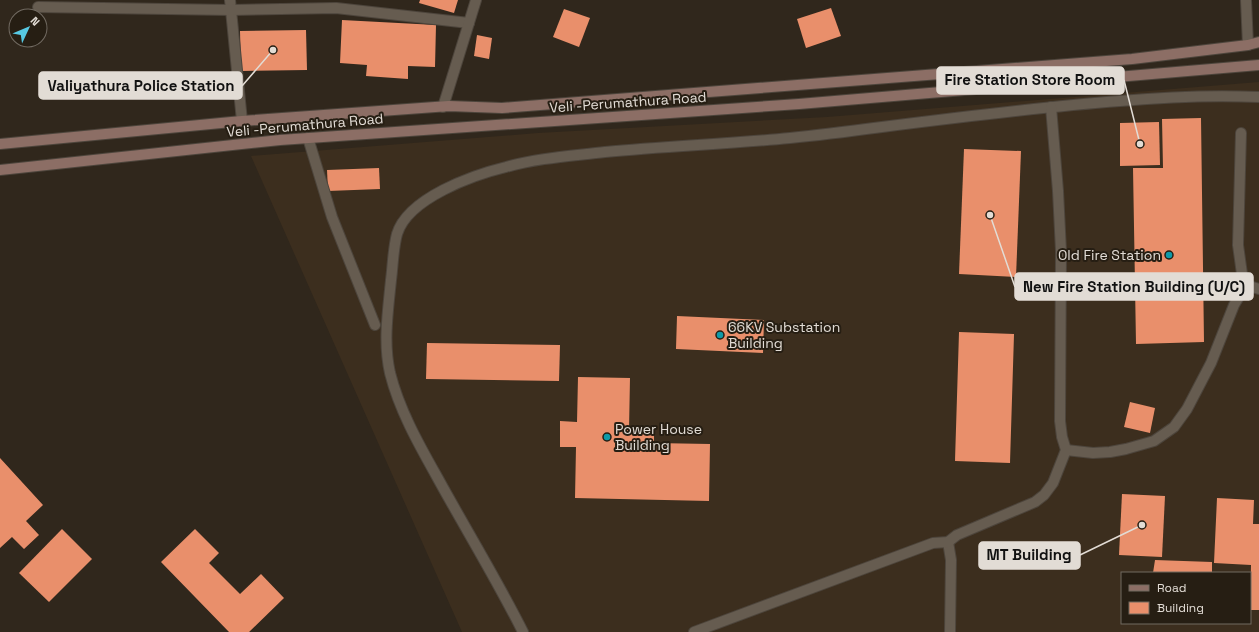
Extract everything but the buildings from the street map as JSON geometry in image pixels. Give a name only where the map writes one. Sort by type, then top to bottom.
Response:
[{"type":"main road","points":[[0,144],[242,121],[443,107],[502,108],[1132,59],[1248,45],[1259,42]]},
{"type":"main road","name":"Veli -Perumathura Road","points":[[0,170],[308,138],[799,104],[1259,64]]},
{"type":"street","points":[[443,107],[476,0]]},
{"type":"street","points":[[1246,0],[1248,45]]},
{"type":"street","points":[[38,7],[230,5],[336,8],[469,23]]},
{"type":"street","points":[[230,5],[242,121]]},
{"type":"street","points":[[523,632],[504,593],[426,458],[406,414],[390,373],[387,355],[386,324],[397,232],[414,210],[437,193],[454,184],[492,171],[529,161],[632,150],[792,138],[1051,108],[1198,96],[1259,97]]},
{"type":"street","points":[[694,632],[933,544],[948,542],[957,535],[1028,506],[1044,495],[1054,483],[1066,450],[1062,437],[1060,421],[1061,251],[1051,108]]},
{"type":"street","points":[[1241,134],[1238,245],[1242,274],[1246,285]]},
{"type":"street","points":[[308,138],[332,217],[374,325]]},
{"type":"street","points":[[1066,450],[1094,453],[1126,449],[1154,441],[1174,427],[1187,409],[1211,363],[1234,305],[1246,285]]},
{"type":"street","points":[[1246,285],[1259,289]]},
{"type":"street","points":[[948,542],[951,560],[950,632]]},
{"type":"shaded area","points":[[1259,82],[1259,632],[462,632],[251,156],[538,133],[827,117]]},
{"type":"place","name":"Valiyathura Police Station","points":[[273,50]]},
{"type":"place","name":"Fire Station Store Room","points":[[1140,144]]},
{"type":"place","name":"New Fire Station Building (U/C)","points":[[990,215]]},
{"type":"place","name":"Old Fire Station","points":[[1169,255]]},
{"type":"place","name":"66KV Substation Building","points":[[720,335]]},
{"type":"place","name":"Power House Building","points":[[607,437]]},
{"type":"place","name":"MT Building","points":[[1142,525]]}]
